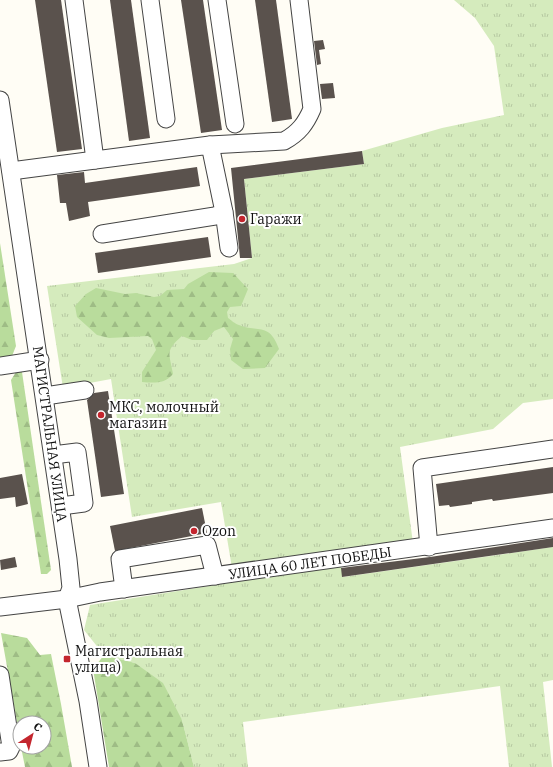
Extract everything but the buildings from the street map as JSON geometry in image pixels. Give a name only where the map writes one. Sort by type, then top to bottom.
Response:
[{"type":"street","points":[[74,0],[95,160]]},
{"type":"street","points":[[150,0],[166,119]]},
{"type":"street","points":[[216,0],[235,124]]},
{"type":"street","points":[[11,172],[210,145],[284,141],[292,137],[305,125],[312,109],[299,0]]},
{"type":"street","name":"МАГИСТРАЛЬНАЯ УЛИЦА","points":[[0,100],[61,506],[71,588],[67,600],[88,701],[98,767]]},
{"type":"street","points":[[210,145],[224,212],[229,248]]},
{"type":"street","points":[[102,234],[215,216],[224,212]]},
{"type":"street","points":[[0,366],[40,360]]},
{"type":"street","points":[[45,396],[85,390]]},
{"type":"street","points":[[429,546],[422,468],[553,449]]},
{"type":"street","points":[[53,455],[77,452],[84,503],[61,506]]},
{"type":"street","name":"УЛИЦА 60 ЛЕТ ПОБЕДЫ","points":[[0,607],[67,600],[124,589],[553,528]]},
{"type":"street","points":[[124,589],[120,559],[207,545],[215,576]]},
{"type":"street","points":[[0,675],[11,747],[9,751],[0,752]]},
{"type":"green space","points":[[454,0],[553,0],[553,399],[523,403],[493,429],[400,447],[413,543],[232,568],[221,502],[132,517],[111,379],[63,388],[47,286],[234,264],[252,258],[244,179],[364,164],[362,151],[442,128],[504,115],[494,46],[475,18]]},
{"type":"green space","points":[[0,243],[16,346],[12,356],[0,358]]},
{"type":"green space","points":[[209,272],[233,273],[248,289],[241,306],[230,307],[227,312],[228,318],[235,323],[246,327],[263,330],[271,335],[279,349],[265,368],[243,369],[231,360],[230,349],[233,339],[224,327],[214,331],[207,340],[192,340],[182,336],[173,345],[170,352],[170,361],[173,374],[163,381],[155,383],[142,382],[142,372],[156,350],[152,339],[148,336],[109,338],[97,335],[77,317],[75,306],[86,294],[96,288],[125,294],[136,293],[154,297],[160,296],[167,290],[184,289],[188,284]]},
{"type":"green space","points":[[16,372],[22,372],[51,570],[47,574],[41,574],[11,380]]},
{"type":"green space","points":[[553,547],[553,680],[543,682],[552,767],[509,767],[500,686],[243,722],[248,767],[194,767],[182,720],[135,663],[104,655],[84,630],[90,605],[341,565],[343,577]]},
{"type":"green space","points":[[1,633],[27,638],[40,655],[51,654],[72,767],[25,767],[23,755],[52,755],[52,715],[16,715]]},
{"type":"green space","points":[[104,655],[135,663],[163,683],[182,720],[194,767],[109,767],[93,669]]},
{"type":"place","name":"Гаражи","points":[[242,219]]},
{"type":"place","name":"МКС, молочный магазин","points":[[101,415]]},
{"type":"place","name":"Ozon","points":[[194,531]]},
{"type":"place","name":"Магистральная улица)","points":[[67,659]]}]
